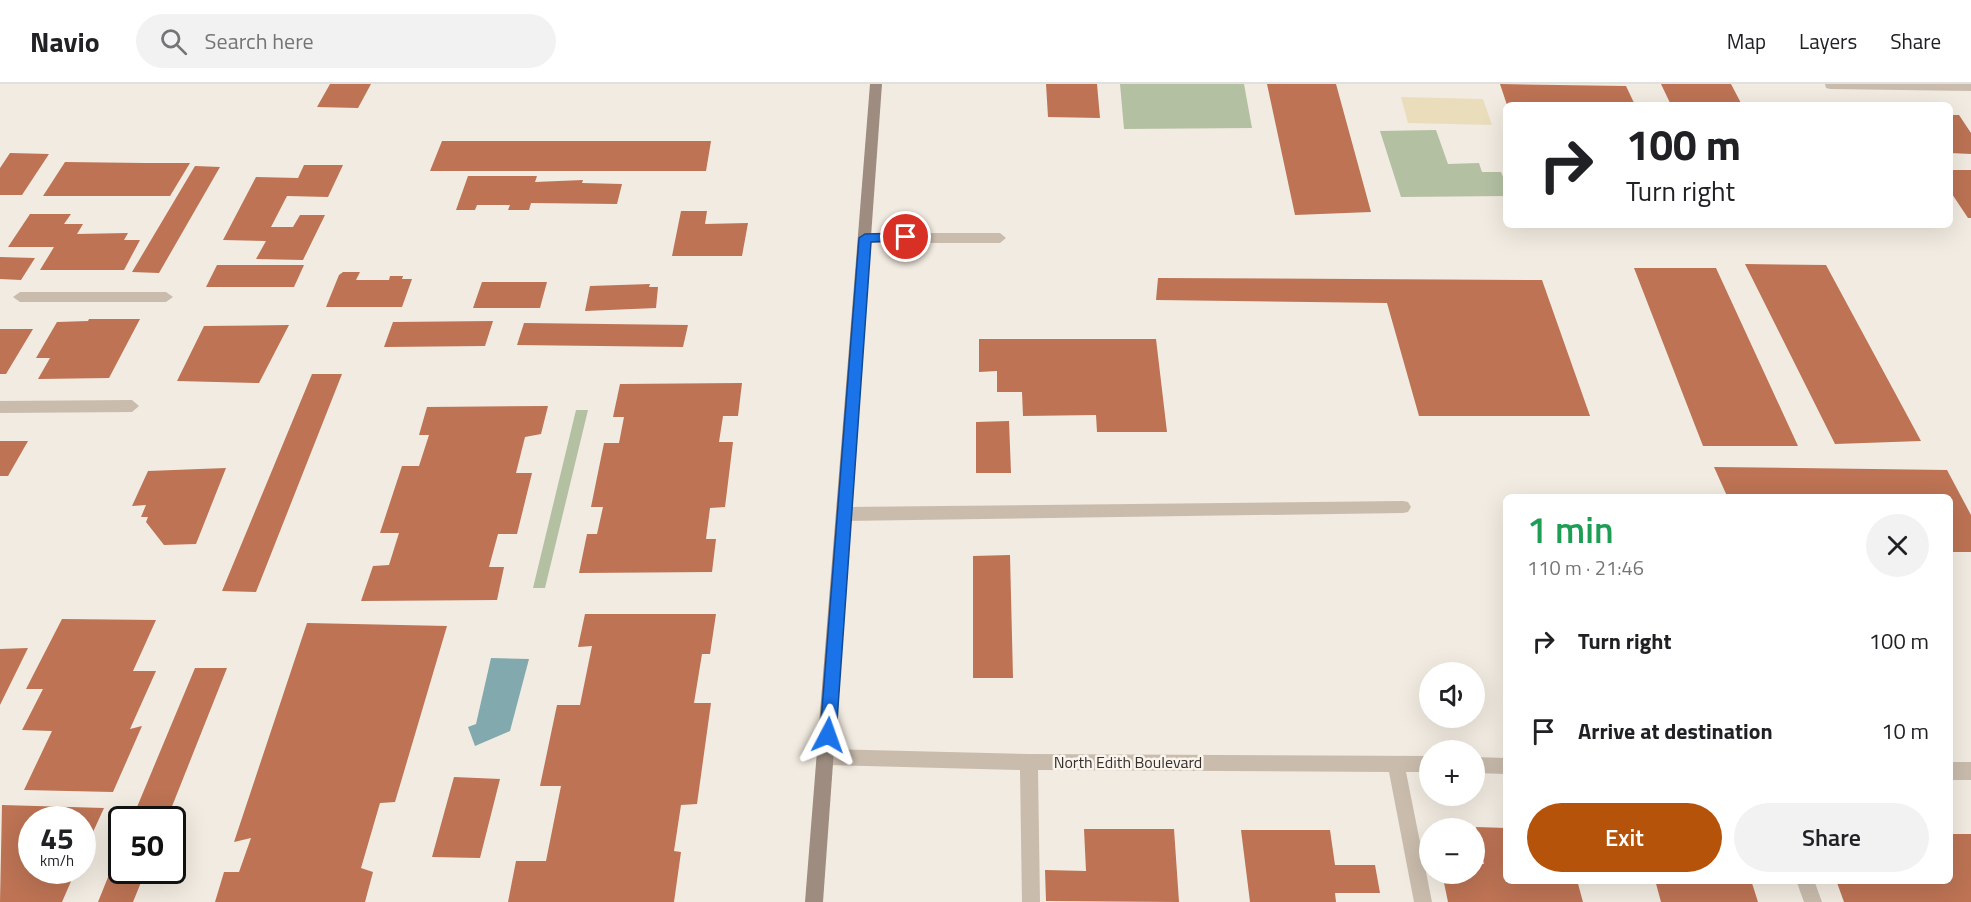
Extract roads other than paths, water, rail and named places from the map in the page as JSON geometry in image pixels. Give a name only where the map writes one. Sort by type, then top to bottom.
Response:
[{"type":"main road","points":[[814,902],[876,84]]},
{"type":"street","points":[[1829,85],[1971,87]]},
{"type":"street","points":[[865,238],[1000,238]]},
{"type":"street","points":[[20,297],[166,297]]},
{"type":"street","points":[[0,407],[132,406]]},
{"type":"street","points":[[844,514],[1403,507]]},
{"type":"street","name":"North Edith Boulevard","points":[[826,757],[1029,762],[1419,764]]},
{"type":"street","points":[[1029,762],[1031,902]]},
{"type":"street","points":[[1396,763],[1423,902]]},
{"type":"street","points":[[1485,765],[1503,766]]},
{"type":"street","points":[[1953,771],[1971,771]]},
{"type":"street","points":[[1806,884],[1813,902]]},
{"type":"water","points":[[491,658],[529,659],[510,731],[475,746],[468,727],[476,724]]}]
